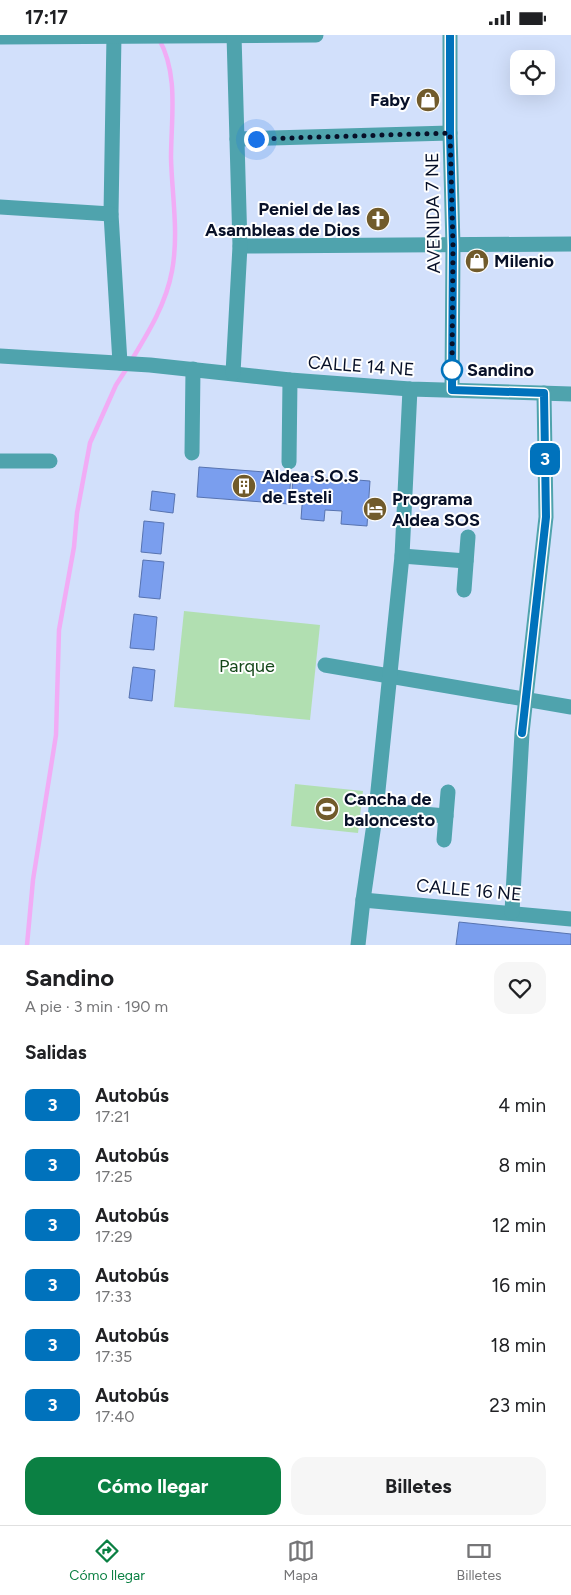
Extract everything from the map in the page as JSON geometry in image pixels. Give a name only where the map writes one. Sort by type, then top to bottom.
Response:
[{"type":"street","points":[[114,35],[111,214],[123,364]]},
{"type":"street","points":[[0,37],[316,35]]},
{"type":"street","name":"AVENIDA 7 NE","points":[[450,35],[453,246],[452,390]]},
{"type":"street","points":[[233,373],[240,246],[234,36]]},
{"type":"street","points":[[237,139],[450,133]]},
{"type":"street","points":[[0,207],[111,214]]},
{"type":"street","points":[[240,246],[571,244]]},
{"type":"street","name":"CALLE 14 NE","points":[[0,356],[150,365],[290,380],[410,389],[571,394]]},
{"type":"street","points":[[192,453],[193,369]]},
{"type":"street","points":[[289,462],[290,380]]},
{"type":"street","points":[[358,945],[362,900],[376,810],[391,677],[402,555],[410,389]]},
{"type":"street","points":[[512,912],[522,733],[528,699],[546,517],[544,393]]},
{"type":"street","points":[[0,461],[50,461]]},
{"type":"street","points":[[464,590],[468,537]]},
{"type":"street","points":[[402,555],[466,561]]},
{"type":"street","points":[[325,665],[571,707]]},
{"type":"street","points":[[444,839],[448,792]]},
{"type":"street","points":[[376,810],[446,816]]},
{"type":"street","name":"CALLE 16 NE","points":[[362,900],[512,912],[571,919]]},
{"type":"green space","name":"Parque","points":[[184,611],[320,625],[310,720],[174,707]]},
{"type":"green space","name":"Cancha de baloncesto","points":[[295,784],[363,791],[358,833],[291,826]]},
{"type":"building","name":"Aldea S.O.S de Esteli","points":[[199,467],[291,474],[289,504],[197,497]]},
{"type":"building","points":[[293,475],[370,481],[367,526],[341,524],[342,511],[325,510],[324,521],[301,519],[303,492],[292,491]]},
{"type":"building","points":[[152,491],[175,494],[173,513],[150,510]]},
{"type":"building","points":[[144,521],[164,523],[161,554],[141,552]]},
{"type":"building","points":[[143,560],[164,562],[160,599],[139,597]]},
{"type":"building","points":[[134,614],[157,617],[154,650],[130,648]]},
{"type":"building","points":[[133,667],[155,670],[152,701],[129,698]]},
{"type":"building","points":[[459,922],[571,934],[571,945],[456,945]]},
{"type":"waterway","points":[[131,361],[161,307],[169,283],[174,257],[175,229],[171,158],[172,82],[165,53],[159,39]]},
{"type":"waterway","points":[[27,945],[33,880],[56,735],[59,630],[74,547],[77,513],[90,443],[116,385],[127,368]]},
{"type":"bus line","name":"3","points":[[450,35],[453,246],[452,390],[544,393],[546,517],[528,699],[522,733]]},
{"type":"place","name":"Faby","points":[[428,100]]},
{"type":"place","name":"Peniel de las Asambleas de Dios","points":[[378,219]]},
{"type":"place","name":"Milenio","points":[[477,261]]},
{"type":"place","name":"Sandino","points":[[452,370]]},
{"type":"place","name":"Aldea S.O.S de Esteli","points":[[244,486]]},
{"type":"place","name":"Programa Aldea SOS","points":[[375,509]]},
{"type":"place","name":"Cancha de baloncesto","points":[[327,809]]},
{"type":"route","points":[[256,139],[450,133],[453,246],[452,370]]}]
